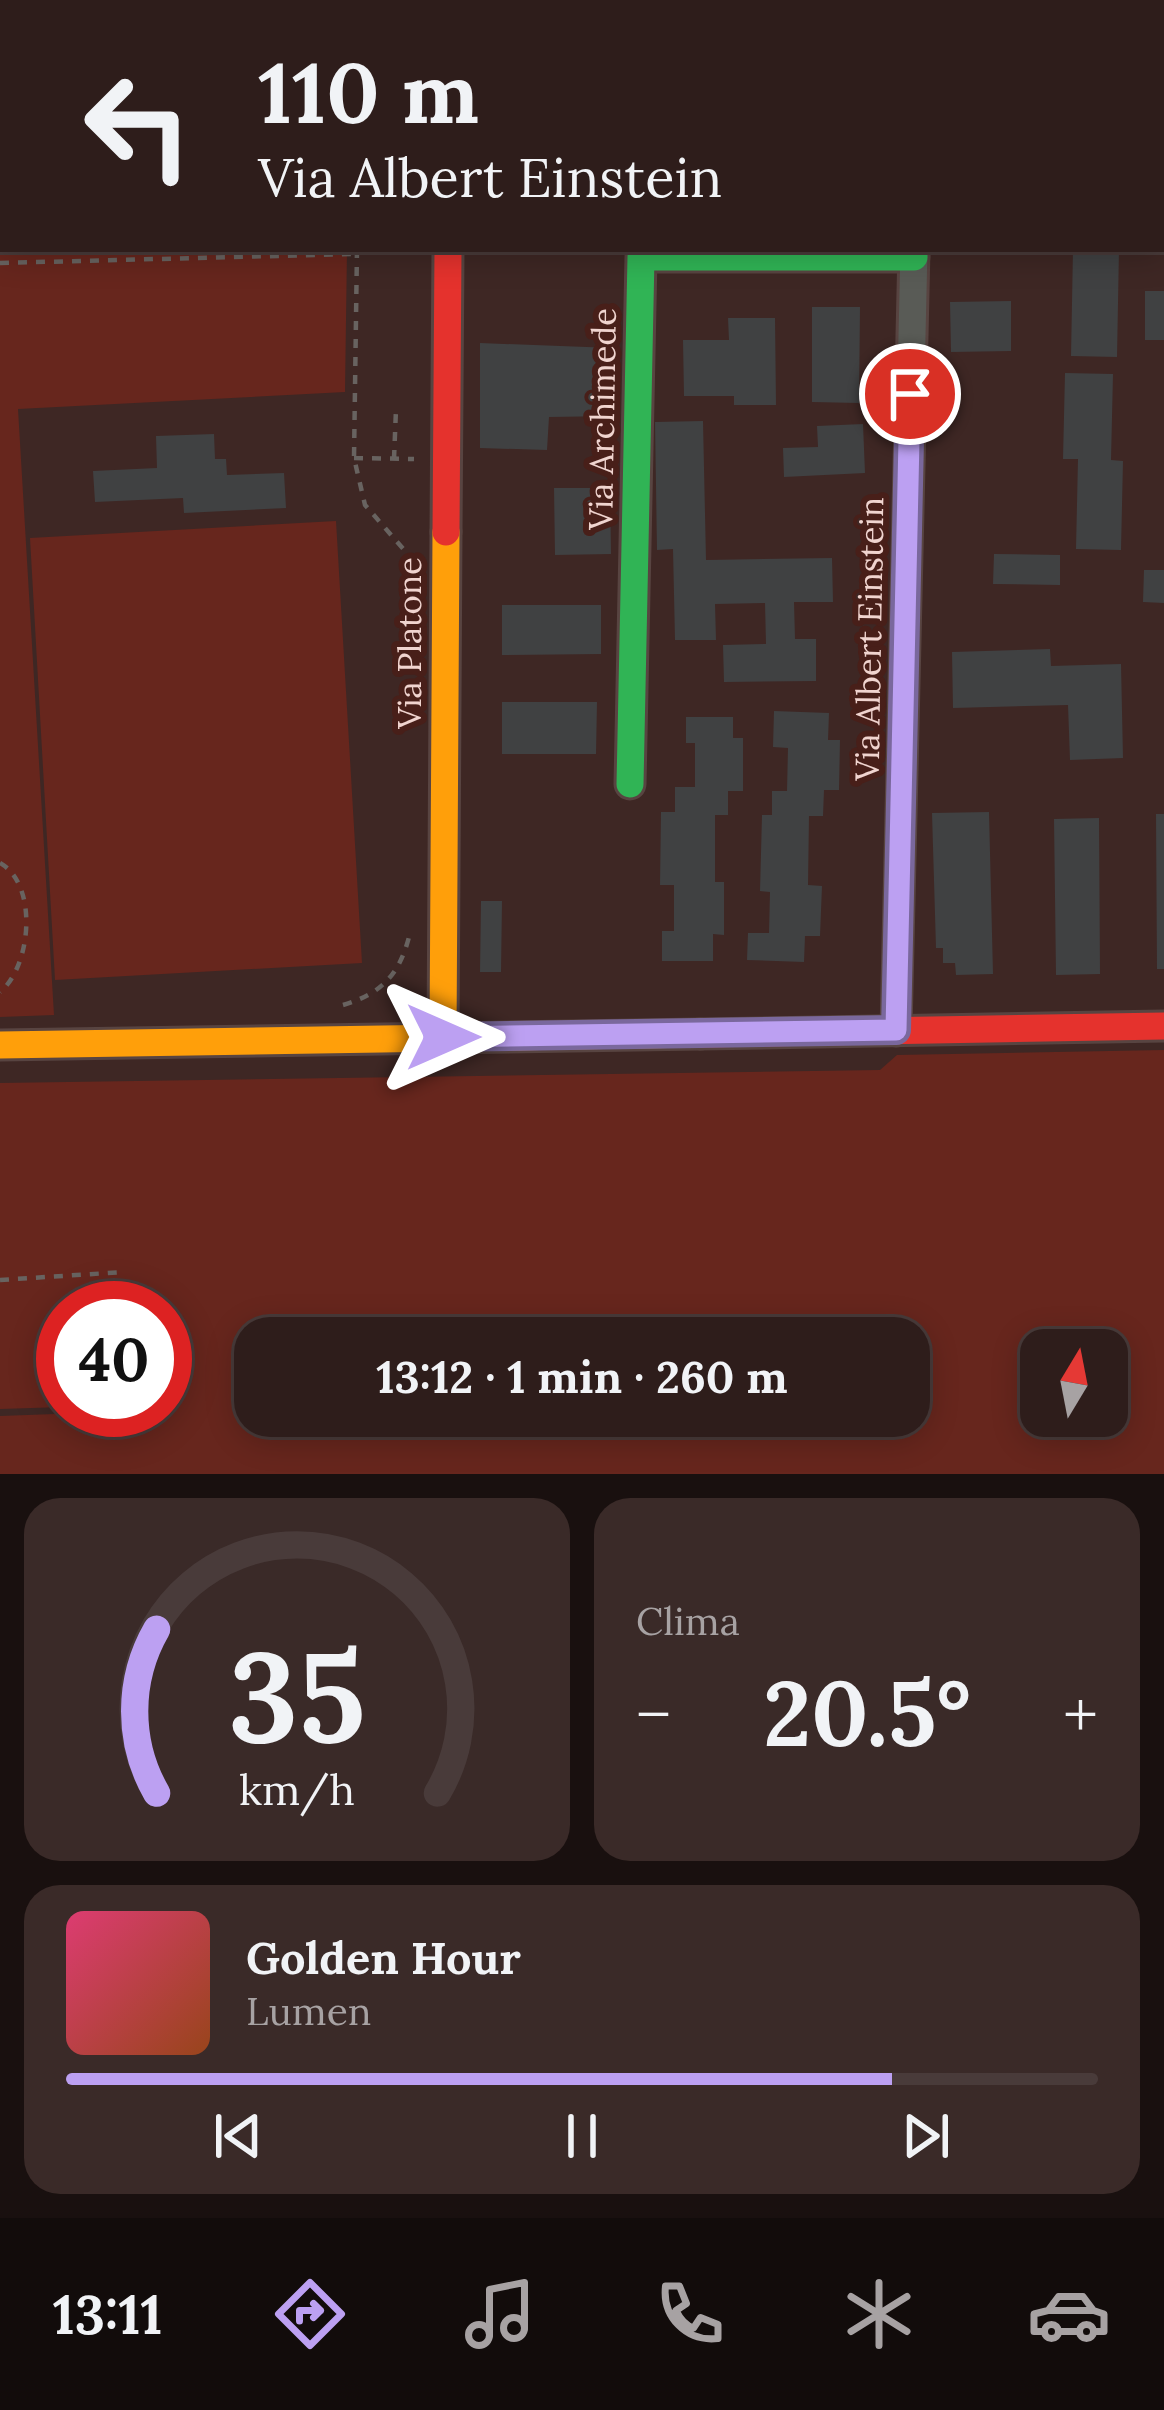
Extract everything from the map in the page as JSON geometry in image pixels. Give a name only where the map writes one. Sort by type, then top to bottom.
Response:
[{"type":"street","name":"Via Platone","points":[[443,1037],[448,252]]},
{"type":"street","name":"Via Archimede","points":[[630,784],[641,256],[914,253]]},
{"type":"street","name":"Via Albert Einstein","points":[[896,1030],[914,253]]},
{"type":"street","points":[[0,1045],[1164,1026]]},
{"type":"path","points":[[260,252],[260,259]]},
{"type":"path","points":[[0,263],[260,259],[357,252],[354,458],[365,505],[405,547],[413,571]]},
{"type":"path","points":[[394,459],[396,409]]},
{"type":"path","points":[[354,458],[447,460]]},
{"type":"path","points":[[0,863],[18,882],[26,957],[15,980],[0,992]]},
{"type":"path","points":[[336,1007],[372,996],[401,967],[414,921]]},
{"type":"path","points":[[0,1280],[124,1272]]},
{"type":"shaded area","points":[[0,252],[347,252],[345,392],[18,409],[54,1015],[0,1017]]},
{"type":"shaded area","points":[[336,521],[362,963],[55,980],[30,538]]},
{"type":"shaded area","points":[[1164,1050],[1164,1474],[0,1474],[0,1416],[36,1415],[36,1437],[192,1437],[192,1281],[36,1281],[36,1408],[0,1409],[0,1083],[880,1070],[897,1055]]},
{"type":"building","points":[[1073,252],[1119,252],[1117,357],[1071,356]]},
{"type":"building","points":[[1145,291],[1164,291],[1164,340],[1145,340]]},
{"type":"building","points":[[1011,301],[1011,351],[951,352],[950,302]]},
{"type":"building","points":[[812,307],[860,307],[859,403],[812,402]]},
{"type":"building","points":[[728,318],[775,318],[776,405],[734,405],[734,396],[684,396],[683,340],[729,340]]},
{"type":"building","points":[[480,343],[613,348],[613,416],[549,417],[547,450],[480,448]]},
{"type":"building","points":[[1065,373],[1113,374],[1111,460],[1123,461],[1121,550],[1076,549],[1078,459],[1063,459]]},
{"type":"building","points":[[703,421],[706,560],[832,558],[833,602],[794,602],[795,639],[816,639],[816,681],[724,682],[723,645],[766,644],[765,603],[715,604],[716,640],[675,640],[673,549],[657,550],[655,422]]},
{"type":"building","points":[[863,424],[865,473],[784,477],[783,448],[818,447],[817,426]]},
{"type":"building","points":[[214,434],[215,459],[226,459],[227,475],[284,473],[286,508],[184,513],[183,498],[95,502],[93,471],[157,468],[156,436]]},
{"type":"building","points":[[554,488],[610,488],[611,554],[555,555]]},
{"type":"building","points":[[994,554],[1060,555],[1060,585],[993,584]]},
{"type":"building","points":[[1144,570],[1164,570],[1164,603],[1143,602]]},
{"type":"building","points":[[502,605],[601,605],[601,654],[502,655]]},
{"type":"building","points":[[1050,649],[1051,666],[1121,664],[1123,758],[1070,760],[1068,705],[953,708],[952,652]]},
{"type":"building","points":[[502,702],[597,702],[596,754],[502,754]]},
{"type":"building","points":[[774,711],[829,713],[828,740],[840,740],[839,790],[824,790],[823,816],[809,816],[808,885],[822,886],[820,936],[805,936],[804,962],[747,960],[748,933],[769,933],[770,892],[760,891],[762,815],[772,815],[772,791],[787,791],[788,748],[773,747]]},
{"type":"building","points":[[686,717],[733,717],[733,738],[743,738],[743,791],[728,791],[728,815],[715,815],[715,882],[724,882],[724,935],[713,934],[713,961],[662,961],[662,931],[674,931],[674,885],[660,885],[661,812],[675,812],[675,787],[695,787],[695,743],[686,743]]},
{"type":"building","points":[[989,812],[993,974],[956,975],[955,963],[943,963],[943,948],[936,948],[932,813]]},
{"type":"building","points":[[1156,814],[1164,814],[1164,969],[1157,969]]},
{"type":"building","points":[[1099,818],[1100,974],[1056,975],[1054,819]]},
{"type":"building","points":[[481,901],[502,901],[501,972],[480,972]]},
{"type":"traffic: fast","points":[[630,784],[641,257],[914,257]]},
{"type":"traffic: slow","points":[[443,1037],[446,532]]},
{"type":"traffic: slow","points":[[0,1045],[700,1034]]},
{"type":"traffic: jam","points":[[446,532],[448,252]]},
{"type":"traffic: jam","points":[[700,1034],[1164,1026]]},
{"type":"route","points":[[443,1037],[896,1030],[910,394]]}]
